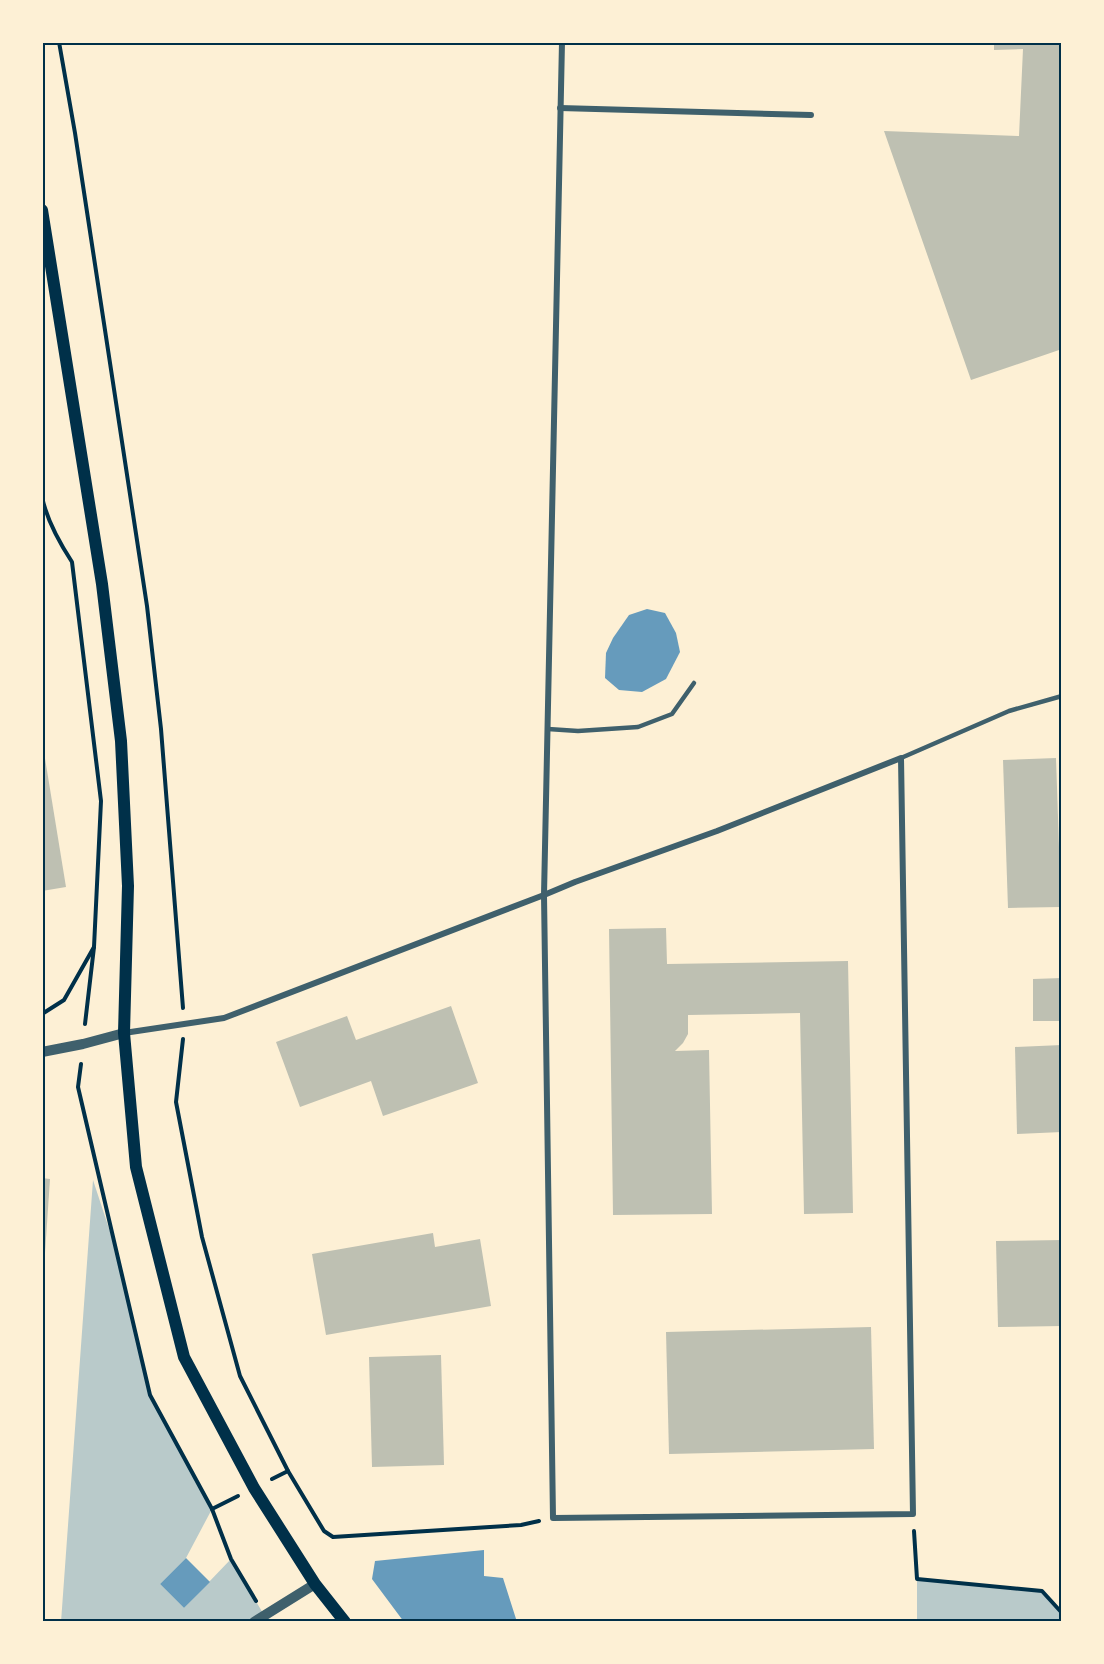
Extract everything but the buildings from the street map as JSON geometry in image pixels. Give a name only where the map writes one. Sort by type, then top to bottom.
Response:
[{"type":"main road","points":[[42,210],[44,239],[102,585],[121,741],[128,886],[124,1033],[136,1167],[184,1357],[254,1488],[315,1584],[345,1622]]},
{"type":"street","points":[[42,1052],[124,1033],[224,1018],[544,895],[576,882],[717,831],[901,758],[913,1514],[553,1518],[544,895],[562,42]]},
{"type":"street","points":[[560,108],[811,115]]},
{"type":"street","points":[[254,1622],[315,1584]]},
{"type":"lane","points":[[548,729],[578,731],[638,727],[672,714],[694,683]]},
{"type":"lane","points":[[901,758],[1009,711],[1062,696]]},
{"type":"path","points":[[59,42],[147,606],[161,729],[184,1025],[176,1102],[202,1237],[240,1376],[288,1471],[324,1531],[333,1537],[521,1525],[553,1518]]},
{"type":"path","points":[[42,497],[57,539],[72,562],[100,801],[94,947],[78,1087],[150,1395],[213,1509],[231,1559],[264,1615]]},
{"type":"path","points":[[42,1014],[64,1000],[94,947]]},
{"type":"path","points":[[213,1509],[288,1471]]},
{"type":"path","points":[[913,1514],[917,1579],[1042,1590],[1062,1613]]},
{"type":"shaded area","points":[[93,1180],[120,1262],[150,1395],[212,1509],[186,1558],[160,1584],[184,1608],[231,1559],[264,1615],[254,1622],[61,1622]]},
{"type":"shaded area","points":[[917,1579],[1042,1591],[1062,1613],[1062,1622],[917,1622]]},
{"type":"water","points":[[647,609],[665,613],[676,633],[680,652],[666,679],[642,692],[619,690],[605,678],[606,653],[629,615]]},
{"type":"water","points":[[484,1550],[484,1576],[503,1578],[517,1622],[404,1622],[372,1579],[375,1561]]},
{"type":"water","points":[[186,1558],[210,1582],[184,1608],[160,1584]]}]
